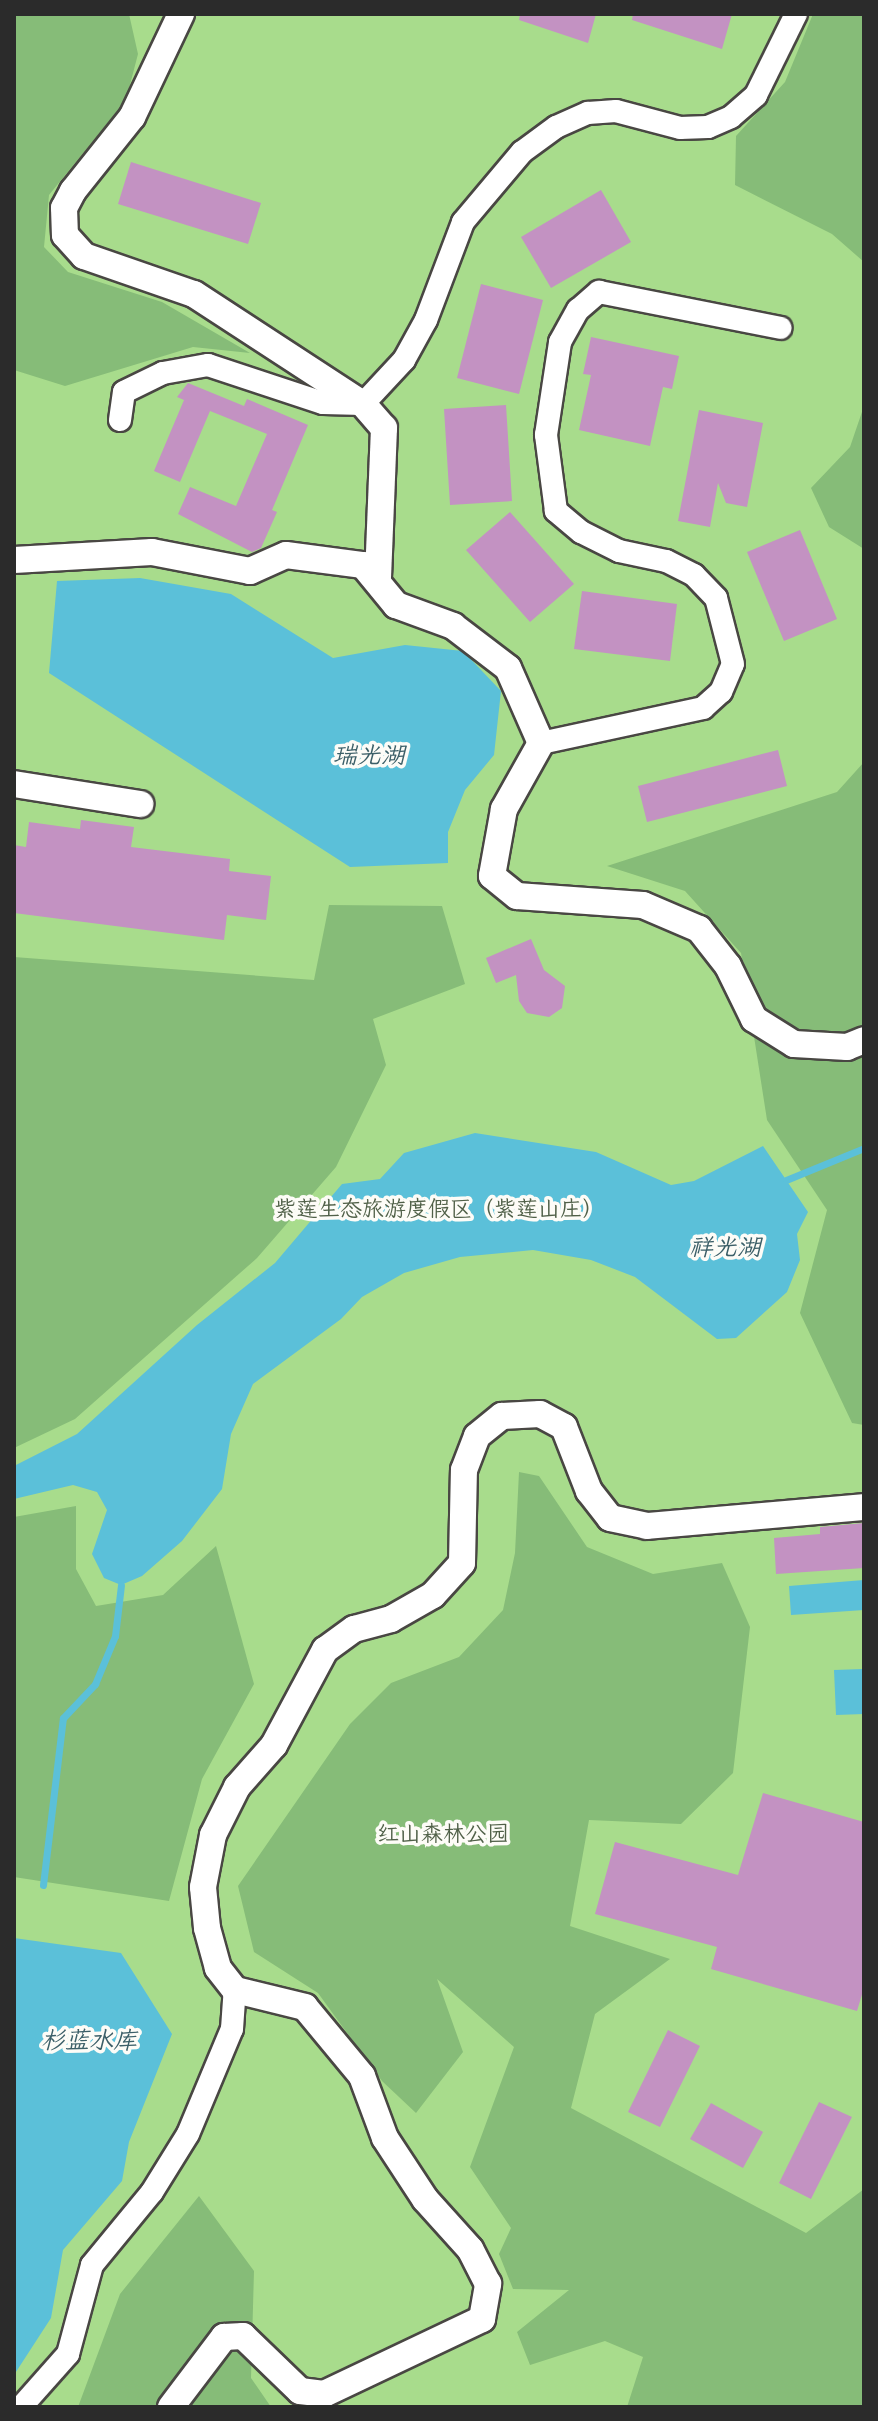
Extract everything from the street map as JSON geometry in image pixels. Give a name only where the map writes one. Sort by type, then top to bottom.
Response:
[{"type":"street","points":[[181,14],[132,117],[73,191],[64,208],[65,235],[84,256],[194,294],[363,404],[384,428],[378,580]]},
{"type":"street","points":[[120,420],[124,392],[163,373],[208,365],[323,403],[363,404],[404,360],[426,320],[463,222],[522,152],[556,127],[588,113],[616,111],[680,128],[708,127],[731,117],[756,95],[796,14]]},
{"type":"street","points":[[780,328],[599,292],[578,310],[560,342],[546,435],[549,483],[556,511],[581,532],[619,551],[666,561],[694,575],[716,598],[733,664],[721,692],[703,708],[541,743],[504,809],[492,876],[517,896],[643,905],[699,929],[728,966],[754,1019],[794,1044],[847,1047],[864,1040]]},
{"type":"street","points":[[14,560],[152,552],[250,571],[286,555],[363,565],[396,605],[453,626],[508,668],[541,743]]},
{"type":"street","points":[[14,784],[140,804]]},
{"type":"street","points":[[171,2407],[224,2337],[243,2336],[300,2391],[324,2394],[482,2319],[488,2284],[470,2249],[425,2199],[385,2138],[362,2076],[305,2007],[235,1990],[218,1968],[207,1928],[203,1887],[213,1835],[237,1787],[274,1745],[325,1650],[354,1629],[391,1619],[433,1595],[462,1563],[464,1470],[477,1436],[502,1416],[540,1414],[564,1427],[589,1491],[610,1518],[647,1526],[864,1507]]},
{"type":"street","points":[[21,2407],[68,2354],[92,2265],[152,2192],[188,2134],[232,2029],[235,1990]]},
{"type":"green space","name":"紫莲生态旅游度假区（紫莲山庄）","points":[[14,14],[864,14],[864,2407],[14,2407]]},
{"type":"green space","points":[[14,14],[129,14],[138,54],[126,100],[49,195],[44,247],[68,272],[162,302],[250,353],[193,347],[65,386],[14,370]]},
{"type":"green space","points":[[813,14],[864,14],[864,262],[832,234],[735,185],[736,136],[785,82]]},
{"type":"green space","points":[[864,406],[864,549],[829,527],[811,488],[850,447]]},
{"type":"green space","points":[[864,762],[864,1425],[852,1423],[800,1313],[827,1210],[767,1120],[741,953],[685,891],[607,866],[837,792]]},
{"type":"green space","points":[[329,905],[442,906],[465,984],[373,1019],[386,1065],[336,1167],[257,1258],[75,1419],[14,1448],[14,957],[314,980]]},
{"type":"green space","name":"红山森林公园","points":[[519,1472],[539,1476],[587,1547],[653,1574],[722,1563],[750,1627],[733,1773],[681,1824],[589,1820],[570,1926],[670,1959],[595,2014],[571,2108],[806,2233],[864,2189],[864,2407],[627,2407],[643,2357],[605,2341],[530,2365],[517,2332],[569,2290],[513,2289],[499,2254],[511,2228],[470,2167],[514,2047],[437,1979],[463,2052],[416,2113],[382,2081],[318,1993],[254,1952],[238,1886],[350,1724],[391,1683],[459,1657],[503,1610],[515,1553]]},
{"type":"green space","points":[[76,1506],[76,1569],[96,1606],[163,1595],[216,1546],[254,1684],[202,1779],[169,1901],[14,1877],[14,1517]]},
{"type":"green space","points":[[199,2196],[254,2271],[251,2378],[271,2407],[78,2407],[120,2294]]},
{"type":"water","name":"瑞光湖","points":[[140,578],[231,594],[333,658],[405,645],[463,651],[501,691],[494,755],[465,790],[448,832],[448,863],[350,867],[49,673],[57,581]]},
{"type":"water","name":"祥光湖","points":[[475,1133],[596,1152],[671,1185],[694,1181],[763,1146],[808,1212],[797,1234],[800,1260],[787,1292],[736,1338],[717,1339],[635,1277],[591,1260],[533,1250],[460,1257],[404,1273],[362,1297],[341,1319],[253,1384],[231,1434],[222,1489],[182,1541],[142,1576],[121,1585],[104,1578],[92,1554],[107,1510],[97,1492],[73,1485],[14,1499],[14,1466],[77,1434],[197,1325],[275,1263],[342,1184],[380,1179],[404,1153]]},
{"type":"water","points":[[864,1580],[864,1610],[791,1615],[789,1586]]},
{"type":"water","points":[[863,1669],[864,1714],[836,1715],[834,1670]]},
{"type":"water","name":"杉蓝水库","points":[[14,1938],[121,1953],[172,2034],[129,2142],[122,2181],[63,2250],[51,2318],[14,2375]]},
{"type":"building","points":[[520,14],[596,14],[588,43],[519,20]]},
{"type":"building","points":[[633,14],[732,14],[722,49],[632,20]]},
{"type":"building","points":[[131,162],[261,203],[248,244],[118,204]]},
{"type":"building","points":[[601,190],[631,242],[551,288],[521,237]]},
{"type":"building","points":[[481,284],[543,300],[519,394],[457,378]]},
{"type":"building","points":[[591,337],[679,356],[672,389],[663,387],[650,446],[579,430],[591,375],[583,374]]},
{"type":"building","points":[[188,383],[244,406],[247,399],[308,425],[272,510],[277,512],[261,548],[252,552],[178,514],[190,487],[236,506],[267,434],[210,411],[180,482],[154,471],[184,400],[177,397]]},
{"type":"building","points":[[506,405],[512,501],[450,505],[444,409]]},
{"type":"building","points":[[699,410],[763,423],[747,507],[726,503],[718,483],[710,527],[678,521]]},
{"type":"building","points":[[510,512],[574,584],[530,622],[466,550]]},
{"type":"building","points":[[800,530],[837,619],[784,641],[747,552]]},
{"type":"building","points":[[582,591],[677,604],[670,661],[574,649]]},
{"type":"building","points":[[778,750],[787,786],[647,822],[638,786]]},
{"type":"building","points":[[81,820],[134,827],[131,847],[230,859],[229,871],[271,876],[266,920],[227,915],[224,940],[14,913],[14,845],[26,847],[29,822],[80,829]]},
{"type":"building","points":[[531,939],[544,970],[565,986],[562,1008],[549,1017],[527,1013],[519,1001],[516,975],[496,983],[486,958]]},
{"type":"building","points":[[864,1523],[864,1568],[776,1574],[774,1538],[820,1534],[820,1527]]},
{"type":"building","points":[[763,1793],[864,1822],[864,1988],[857,2011],[711,1969],[717,1947],[595,1914],[615,1842],[738,1875]]},
{"type":"building","points":[[668,2030],[700,2046],[660,2127],[628,2112]]},
{"type":"building","points":[[819,2102],[852,2117],[811,2199],[779,2183]]},
{"type":"building","points":[[711,2103],[763,2132],[743,2168],[690,2139]]},
{"type":"waterway","points":[[786,1180],[864,1148]]},
{"type":"waterway","points":[[43,1885],[63,1718],[95,1684],[115,1636],[121,1585]]}]
